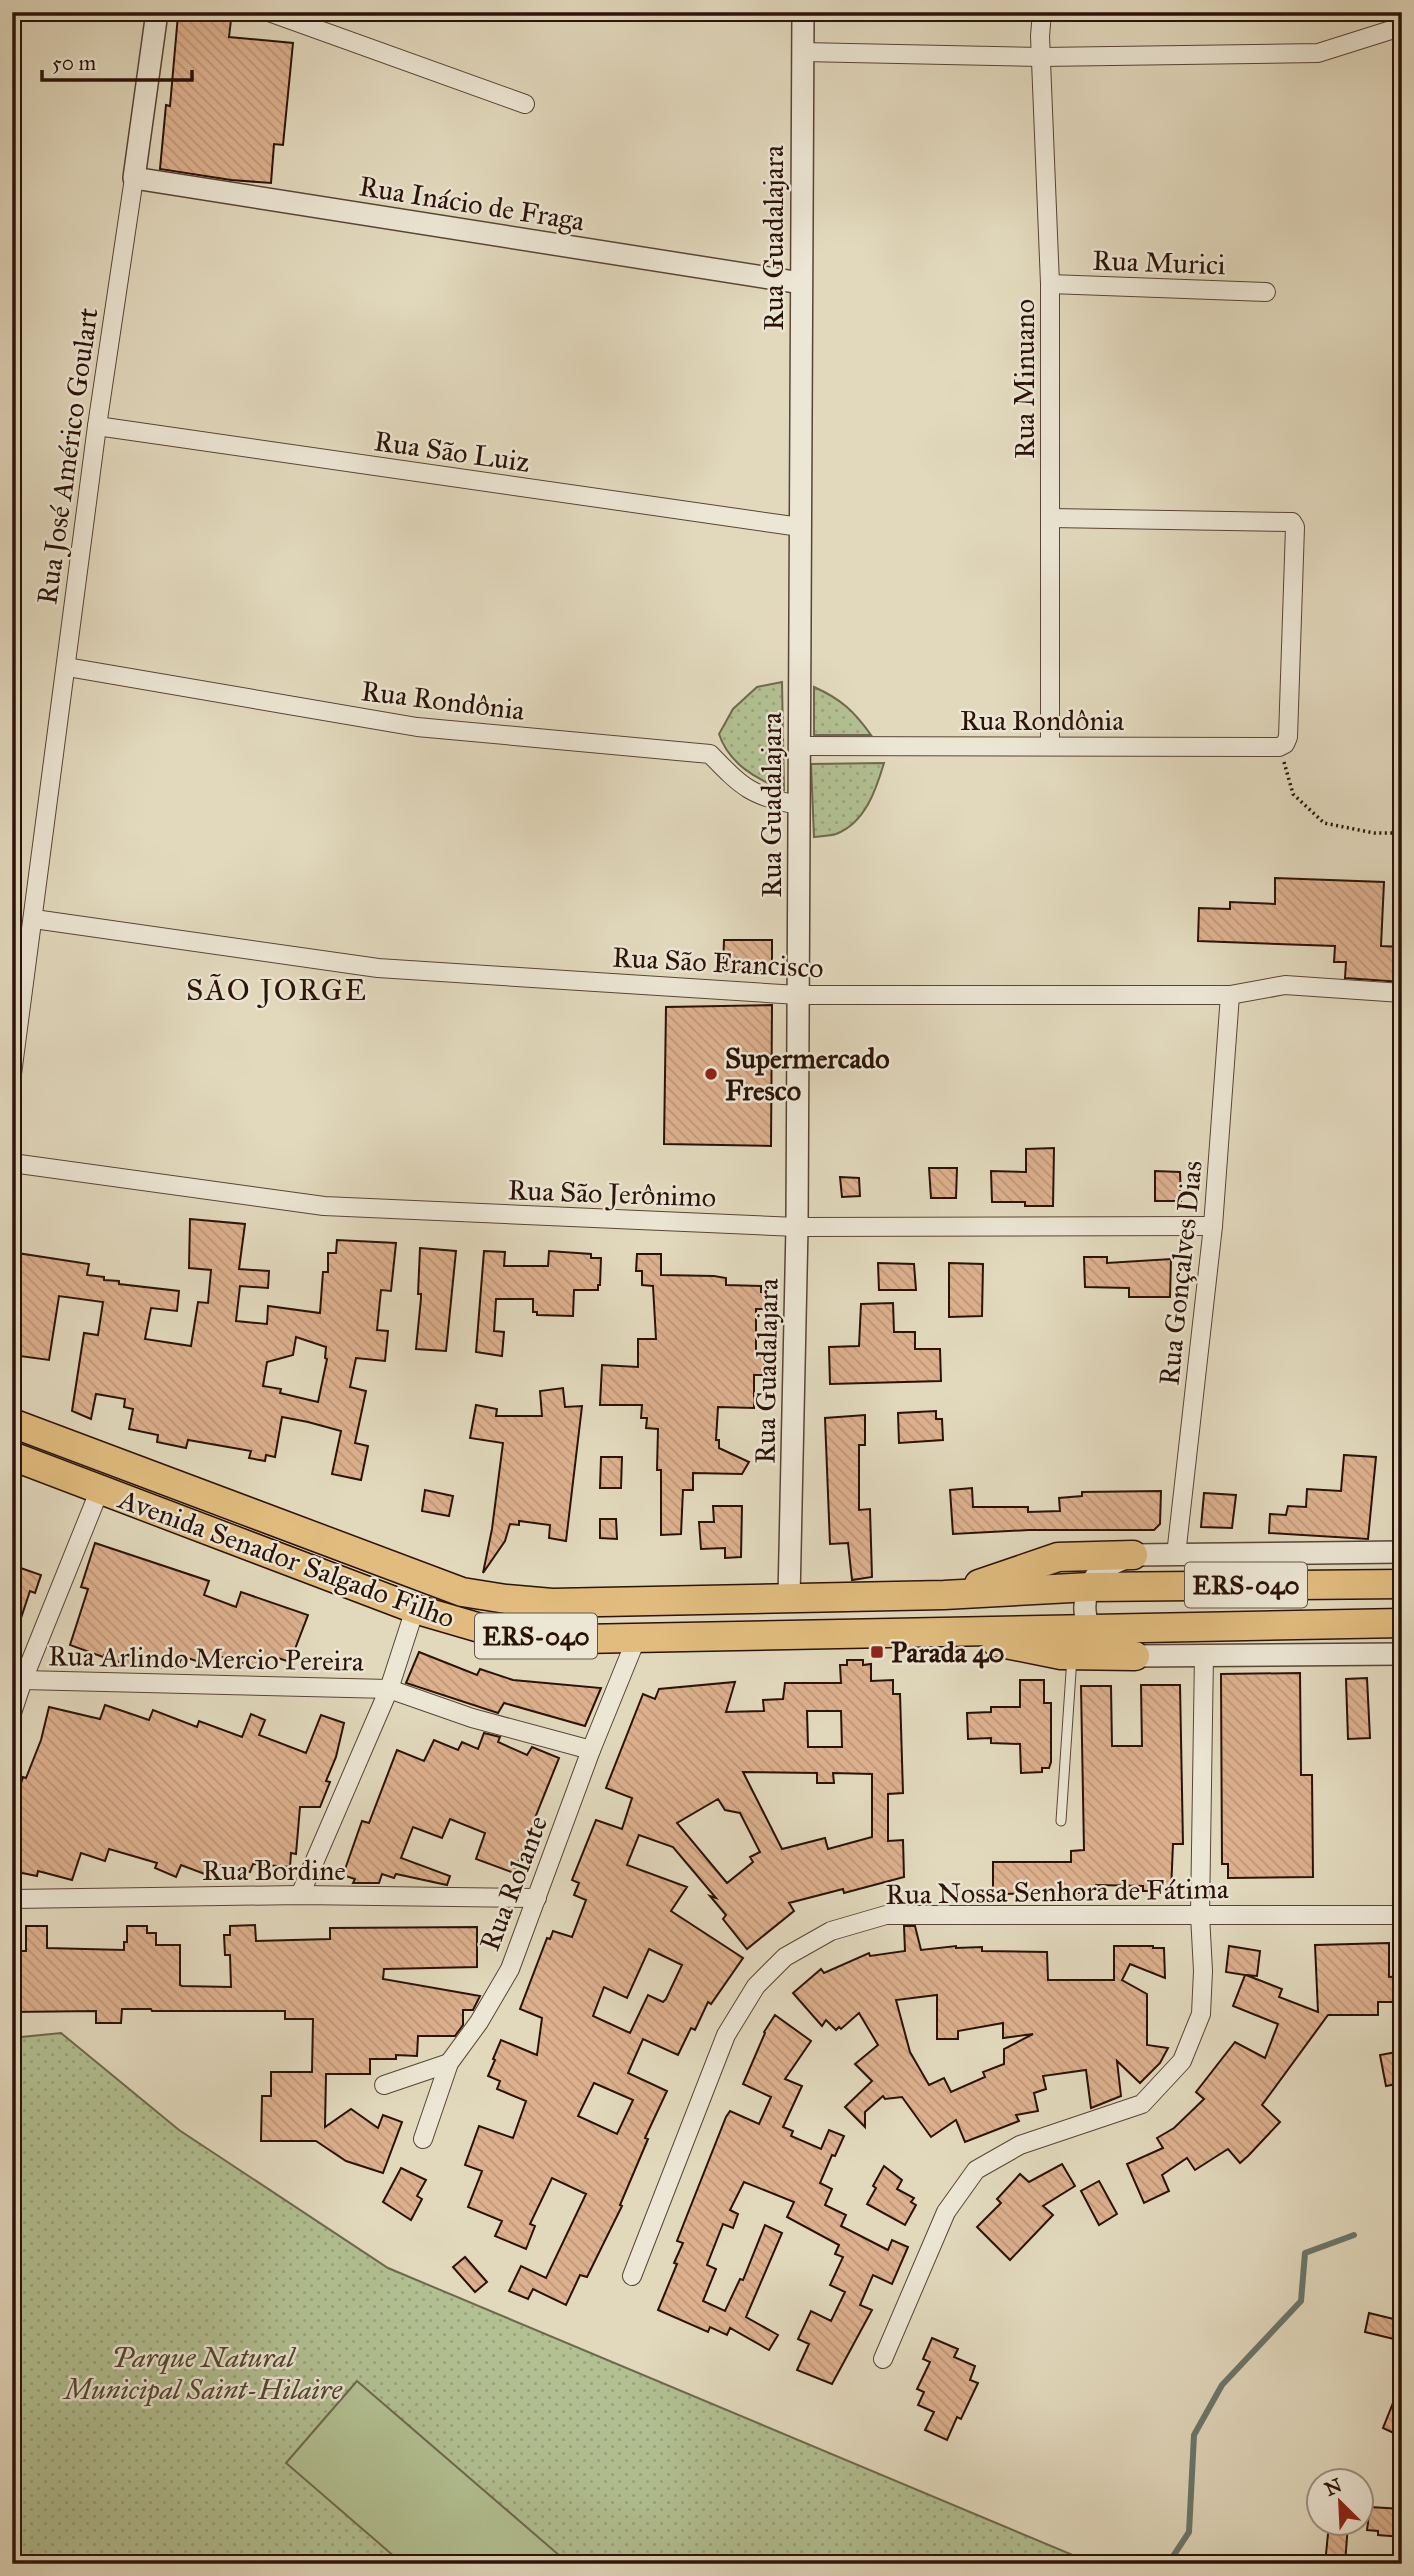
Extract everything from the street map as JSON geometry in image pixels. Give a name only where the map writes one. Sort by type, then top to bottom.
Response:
[{"type":"main road","name":"Avenida Senador Salgado Filho","points":[[12,1423],[462,1592],[552,1603],[944,1595],[1090,1587],[1402,1584]]},
{"type":"main road","name":"Avenida Senador Salgado Filho","points":[[12,1456],[415,1609],[487,1630],[528,1636],[580,1639],[1402,1623]]},
{"type":"main road","name":"Avenida Senador Salgado Filho","points":[[944,1595],[1058,1557],[1133,1555]]},
{"type":"main road","name":"Avenida Senador Salgado Filho","points":[[946,1632],[1061,1655],[1135,1656]]},
{"type":"street","name":"Rua José Américo Goulart","points":[[12,1074],[97,426],[157,12]]},
{"type":"street","points":[[269,12],[525,104]]},
{"type":"street","name":"Rua Guadalajara","points":[[789,1598],[797,1227],[803,12]]},
{"type":"street","name":"Rua Minuano","points":[[1042,12],[1041,57],[1050,284],[1050,746]]},
{"type":"street","points":[[802,52],[1041,57],[1318,53],[1391,30],[1402,31]]},
{"type":"street","name":"Rua Inácio de Fraga","points":[[134,178],[801,283]]},
{"type":"street","name":"Rua Murici","points":[[1050,284],[1266,292]]},
{"type":"street","name":"Rua São Luiz","points":[[97,426],[800,527]]},
{"type":"street","points":[[1051,518],[1292,522],[1295,527],[1288,737],[1282,746]]},
{"type":"street","name":"Rua Rondônia","points":[[67,667],[417,727],[710,754],[748,789],[768,800],[799,805]]},
{"type":"street","name":"Rua Rondônia","points":[[799,746],[1282,746]]},
{"type":"street","name":"Rua São Francisco","points":[[34,919],[378,968],[798,995],[1230,995],[1285,985],[1402,993]]},
{"type":"street","name":"Rua Gonçalves Dias","points":[[1177,1555],[1213,1226],[1230,995]]},
{"type":"street","name":"Rua São Jerônimo","points":[[12,1163],[324,1206],[797,1227],[1213,1226]]},
{"type":"street","points":[[12,1713],[100,1489]]},
{"type":"street","name":"Avenida Senador Salgado Filho","points":[[1133,1555],[1402,1552]]},
{"type":"street","points":[[1133,1555],[1099,1573],[1090,1587],[1083,1607],[1097,1639],[1110,1649],[1135,1656]]},
{"type":"street","points":[[300,1895],[389,1689],[415,1609]]},
{"type":"street","name":"Rua Rolante","points":[[424,2139],[449,2063],[479,2022],[510,1969],[636,1637]]},
{"type":"street","points":[[883,2359],[946,2212],[976,2171],[1020,2145],[1142,2104],[1182,2061],[1201,2014],[1204,1654]]},
{"type":"street","name":"Avenida Senador Salgado Filho","points":[[1135,1656],[1402,1654]]},
{"type":"street","name":"Rua Arlindo Mercio Pereira","points":[[23,1680],[389,1689],[472,1718],[591,1750]]},
{"type":"street","name":"Rua Bordine","points":[[12,1899],[300,1895],[537,1898]]},
{"type":"street","name":"Rua Nossa Senhora de Fátima","points":[[632,2276],[726,2035],[756,1986],[785,1957],[831,1931],[886,1915],[1402,1915]]},
{"type":"street","points":[[384,2085],[449,2063]]},
{"type":"lane","points":[[1061,1821],[1072,1655]]},
{"type":"path","points":[[1282,746],[1293,794],[1324,823],[1374,833],[1402,833]]},
{"type":"green space","points":[[782,682],[784,790],[745,769],[729,754],[719,734],[733,709],[757,687]]},
{"type":"green space","points":[[814,687],[846,706],[871,735],[814,735]]},
{"type":"green space","points":[[884,763],[873,794],[855,822],[836,834],[814,837],[811,764]]},
{"type":"green space","name":"Parque Natural Municipal Saint-Hilaire","points":[[61,2033],[179,2130],[388,2268],[1094,2564],[12,2564],[12,2038]]},
{"type":"green space","points":[[357,2381],[567,2562],[403,2564],[286,2463]]},
{"type":"building","points":[[178,15],[231,20],[229,37],[293,43],[283,145],[274,144],[271,183],[160,169],[166,105],[170,106]]},
{"type":"building","points":[[1275,878],[1384,882],[1381,946],[1402,947],[1402,982],[1345,978],[1346,962],[1334,962],[1335,946],[1198,941],[1199,908],[1230,909],[1230,902],[1275,904]]},
{"type":"building","points":[[724,940],[772,940],[772,970],[723,970]]},
{"type":"building","points":[[772,1005],[771,1146],[664,1144],[666,1007]]},
{"type":"building","points":[[1054,1148],[1053,1206],[1025,1206],[1025,1202],[992,1202],[991,1171],[1026,1172],[1026,1149]]},
{"type":"building","points":[[929,1168],[957,1168],[956,1198],[931,1198]]},
{"type":"building","points":[[1155,1171],[1180,1172],[1181,1201],[1155,1201]]},
{"type":"building","points":[[840,1177],[859,1178],[860,1196],[842,1197]]},
{"type":"building","points":[[190,1219],[245,1224],[239,1269],[269,1271],[268,1288],[240,1286],[236,1321],[267,1324],[268,1306],[320,1313],[323,1272],[328,1272],[328,1253],[336,1253],[337,1240],[396,1243],[391,1291],[381,1290],[377,1330],[388,1331],[385,1361],[356,1358],[350,1387],[366,1391],[355,1443],[368,1446],[361,1480],[332,1474],[341,1431],[308,1422],[282,1417],[275,1457],[266,1455],[265,1461],[249,1458],[251,1451],[188,1440],[186,1448],[157,1442],[158,1435],[129,1429],[133,1409],[124,1407],[125,1399],[96,1394],[91,1419],[72,1411],[84,1333],[98,1335],[103,1302],[59,1296],[49,1360],[12,1355],[12,1276],[17,1253],[89,1264],[87,1275],[119,1281],[119,1284],[179,1291],[177,1311],[151,1308],[145,1339],[191,1346],[198,1302],[208,1303],[211,1270],[189,1268]],"holes":[[[296,1337],[326,1347],[327,1359],[318,1402],[280,1393],[281,1389],[263,1386],[267,1362],[293,1355]]]},
{"type":"building","points":[[420,1248],[456,1251],[446,1351],[416,1349],[421,1298],[421,1294],[418,1294]]},
{"type":"building","points":[[484,1251],[505,1252],[504,1266],[548,1266],[549,1251],[591,1254],[591,1258],[601,1258],[600,1285],[598,1290],[574,1290],[573,1316],[537,1315],[537,1312],[533,1312],[533,1299],[496,1299],[494,1331],[504,1332],[502,1356],[476,1352]]},
{"type":"building","points":[[637,1254],[661,1254],[661,1275],[714,1276],[726,1278],[726,1285],[761,1286],[761,1292],[765,1292],[765,1309],[756,1309],[756,1352],[765,1353],[764,1375],[754,1375],[754,1408],[718,1407],[716,1440],[719,1440],[719,1448],[749,1462],[742,1474],[693,1473],[693,1490],[683,1490],[681,1534],[661,1535],[661,1470],[657,1470],[658,1429],[646,1428],[647,1418],[641,1418],[642,1405],[600,1405],[602,1365],[638,1367],[638,1339],[656,1339],[653,1286],[642,1285],[642,1271],[636,1271]]},
{"type":"building","points":[[1084,1257],[1107,1257],[1107,1263],[1171,1259],[1170,1297],[1129,1297],[1129,1288],[1085,1287]]},
{"type":"building","points":[[878,1263],[914,1264],[916,1290],[879,1290]]},
{"type":"building","points":[[949,1263],[983,1264],[982,1316],[949,1317]]},
{"type":"building","points":[[893,1303],[894,1332],[915,1332],[915,1349],[940,1349],[941,1381],[830,1384],[829,1347],[859,1346],[861,1304]]},
{"type":"building","points":[[563,1388],[565,1407],[582,1406],[566,1541],[549,1538],[550,1525],[519,1521],[519,1525],[510,1524],[505,1541],[483,1573],[492,1529],[503,1443],[470,1438],[476,1405],[497,1409],[496,1416],[542,1416],[540,1391]]},
{"type":"building","points":[[936,1411],[936,1419],[942,1419],[943,1440],[899,1443],[898,1413]]},
{"type":"building","points":[[865,1415],[865,1445],[859,1445],[859,1510],[870,1509],[872,1577],[852,1580],[848,1543],[830,1544],[825,1418]]},
{"type":"building","points":[[1344,1455],[1376,1457],[1368,1539],[1269,1533],[1270,1514],[1286,1515],[1288,1506],[1306,1507],[1307,1489],[1341,1491]]},
{"type":"building","points":[[601,1457],[622,1457],[621,1488],[600,1488]]},
{"type":"building","points":[[972,1488],[973,1507],[1028,1507],[1028,1512],[1060,1511],[1059,1498],[1082,1496],[1082,1492],[1161,1491],[1160,1524],[1154,1530],[1029,1530],[953,1534],[950,1490]]},
{"type":"building","points":[[425,1490],[453,1496],[449,1516],[422,1511]]},
{"type":"building","points":[[1204,1493],[1236,1495],[1232,1528],[1201,1527]]},
{"type":"building","points":[[713,1506],[742,1506],[741,1557],[725,1558],[725,1548],[701,1549],[699,1522],[714,1522]]},
{"type":"building","points":[[600,1519],[616,1519],[617,1539],[600,1538]]},
{"type":"building","points":[[95,1543],[209,1581],[204,1595],[236,1607],[241,1592],[308,1615],[290,1662],[269,1655],[267,1663],[259,1660],[257,1667],[215,1655],[211,1666],[182,1656],[178,1668],[130,1667],[104,1655],[103,1657],[70,1645],[88,1589],[81,1587]]},
{"type":"building","points":[[12,1565],[41,1575],[35,1593],[30,1591],[15,1636],[12,1635]]},
{"type":"building","points":[[419,1652],[477,1675],[480,1669],[513,1680],[601,1688],[585,1726],[504,1703],[498,1713],[406,1683]]},
{"type":"building","points":[[847,1660],[863,1660],[863,1665],[871,1664],[871,1681],[893,1680],[893,1694],[900,1694],[903,1793],[888,1794],[888,1841],[903,1840],[904,1877],[844,1893],[843,1889],[789,1903],[794,1911],[747,1949],[723,1919],[726,1915],[710,1896],[716,1898],[673,1847],[639,1835],[627,1865],[687,1887],[671,1911],[743,1958],[711,2004],[708,2002],[695,2030],[691,2028],[678,2055],[643,2039],[628,2073],[667,2091],[645,2138],[648,2139],[620,2205],[622,2206],[587,2277],[580,2275],[566,2305],[533,2289],[528,2299],[509,2291],[521,2266],[546,2278],[586,2194],[552,2178],[530,2224],[535,2226],[526,2249],[495,2236],[502,2221],[468,2207],[482,2171],[465,2165],[479,2126],[513,2138],[526,2101],[497,2089],[500,2081],[488,2076],[501,2040],[537,2055],[542,2018],[520,2009],[547,1938],[550,1939],[553,1931],[572,1937],[586,1900],[574,1895],[579,1883],[572,1880],[596,1820],[622,1829],[632,1798],[606,1788],[643,1694],[655,1699],[659,1689],[735,1682],[726,1712],[764,1711],[763,1700],[783,1699],[785,1683],[841,1683],[840,1665],[847,1665]],"holes":[[[807,1711],[841,1711],[842,1747],[808,1747]],[[743,1772],[817,1773],[817,1783],[834,1783],[833,1773],[872,1774],[872,1837],[828,1849],[825,1838],[782,1849]],[[718,1799],[725,1810],[740,1813],[760,1852],[750,1857],[753,1862],[727,1883],[677,1823]],[[649,1949],[682,1965],[663,2002],[648,1995],[630,2033],[593,2016],[604,1987],[627,1998]],[[594,2083],[633,2100],[617,2134],[578,2116]]]},
{"type":"building","points":[[1300,1673],[1301,1775],[1312,1775],[1313,1877],[1228,1878],[1228,1864],[1222,1864],[1221,1674]]},
{"type":"building","points":[[1367,1678],[1370,1738],[1348,1739],[1346,1679]]},
{"type":"building","points":[[1020,1680],[1044,1680],[1044,1703],[1051,1703],[1051,1762],[1049,1768],[1042,1768],[1042,1772],[1021,1773],[1020,1744],[991,1743],[991,1738],[968,1739],[967,1713],[991,1712],[991,1707],[1020,1707]]},
{"type":"building","points":[[1141,1685],[1180,1685],[1183,1844],[1173,1844],[1171,1891],[1143,1891],[1143,1886],[1096,1885],[1096,1889],[1083,1889],[1083,1893],[993,1894],[993,1862],[1071,1862],[1071,1851],[1084,1850],[1081,1686],[1111,1686],[1112,1746],[1142,1746]]},
{"type":"building","points":[[105,1705],[149,1720],[153,1710],[197,1727],[199,1721],[242,1737],[251,1714],[265,1720],[259,1735],[306,1753],[321,1715],[344,1723],[336,1757],[326,1781],[330,1782],[320,1807],[300,1807],[296,1854],[291,1853],[290,1867],[253,1864],[250,1872],[240,1868],[239,1872],[216,1864],[210,1876],[181,1865],[176,1877],[155,1868],[157,1863],[109,1849],[105,1861],[81,1853],[72,1880],[38,1871],[37,1876],[12,1871],[12,1811],[23,1777],[26,1778],[41,1740],[49,1707],[100,1719]]},
{"type":"building","points":[[484,1733],[500,1737],[498,1742],[527,1755],[532,1747],[559,1758],[531,1828],[534,1829],[528,1845],[525,1844],[514,1873],[476,1859],[485,1833],[450,1819],[442,1838],[413,1827],[401,1858],[450,1876],[447,1885],[396,1874],[394,1878],[382,1874],[379,1883],[353,1883],[355,1879],[343,1875],[362,1821],[369,1823],[397,1750],[424,1761],[434,1740],[458,1750],[462,1742],[478,1749]]},
{"type":"building","points":[[255,1925],[256,1941],[330,1939],[330,1928],[477,1927],[477,1967],[384,1969],[383,1979],[480,1996],[473,2010],[463,2010],[463,2025],[455,2036],[418,2036],[417,2056],[396,2055],[396,2059],[370,2059],[370,2074],[326,2074],[325,2127],[351,2109],[378,2128],[383,2115],[402,2122],[383,2173],[346,2161],[316,2141],[261,2141],[262,2096],[271,2096],[271,2072],[312,2072],[313,2019],[285,2019],[285,2011],[122,2009],[121,2023],[96,2023],[96,2011],[12,2012],[12,1951],[26,1951],[26,1926],[47,1926],[47,1948],[124,1950],[127,1926],[147,1926],[147,1933],[156,1933],[156,1945],[180,1945],[180,1985],[231,1987],[230,1955],[225,1955],[224,1935],[230,1935],[230,1926]]},
{"type":"building","points":[[904,1926],[915,1926],[921,1950],[956,1946],[982,1947],[982,1951],[1047,1952],[1048,1980],[1114,1980],[1114,1946],[1164,1948],[1165,1978],[1130,1964],[1122,1980],[1147,1994],[1147,2045],[1168,2048],[1160,2063],[1140,2083],[1117,2061],[1121,2096],[1091,2108],[1086,2070],[1043,2076],[1046,2089],[1034,2093],[1038,2111],[1016,2115],[1019,2121],[965,2142],[956,2120],[931,2137],[902,2097],[885,2099],[883,2096],[865,2112],[865,2127],[845,2107],[872,2081],[855,2064],[878,2045],[859,2013],[841,2029],[839,2027],[836,2030],[826,2020],[822,2026],[793,1993],[821,1969],[824,1973],[869,1953],[870,1956],[905,1951]],"holes":[[[937,1995],[937,2039],[958,2039],[958,2031],[1003,2023],[1003,2038],[1033,2034],[1004,2049],[1004,2064],[983,2072],[985,2077],[951,2092],[944,2078],[929,2085],[910,2052],[896,2000]]]},
{"type":"building","points":[[1389,1943],[1389,1977],[1402,1976],[1402,2002],[1378,2002],[1378,2015],[1328,2015],[1262,2105],[1280,2122],[1248,2156],[1240,2163],[1228,2149],[1195,2170],[1187,2158],[1162,2175],[1169,2191],[1144,2203],[1127,2164],[1163,2148],[1157,2138],[1174,2128],[1204,2099],[1196,2092],[1235,2042],[1265,2058],[1278,2024],[1233,2006],[1245,1975],[1226,1972],[1229,1946],[1260,1951],[1257,1976],[1246,1975],[1282,1989],[1279,1997],[1318,2012],[1315,1945]]},
{"type":"building","points":[[775,2015],[811,2041],[785,2079],[802,2086],[783,2127],[793,2131],[791,2136],[821,2149],[829,2130],[844,2136],[820,2183],[832,2189],[825,2205],[846,2215],[841,2226],[888,2250],[892,2240],[908,2247],[892,2284],[873,2275],[860,2305],[872,2310],[832,2384],[797,2370],[809,2344],[798,2339],[811,2311],[831,2321],[845,2292],[830,2285],[843,2257],[835,2254],[839,2245],[787,2217],[794,2202],[744,2182],[730,2210],[738,2214],[733,2228],[723,2224],[707,2265],[716,2269],[703,2301],[725,2311],[740,2279],[743,2280],[765,2225],[782,2233],[746,2317],[778,2335],[769,2350],[730,2328],[727,2335],[710,2327],[708,2332],[658,2310],[683,2243],[677,2241],[726,2117],[730,2111],[759,2124],[771,2097],[743,2084],[764,2032]]},
{"type":"building","points":[[1402,2051],[1402,2083],[1386,2086],[1380,2055]]},
{"type":"building","points":[[1062,2164],[1075,2186],[1043,2206],[1053,2215],[1010,2260],[977,2227],[1001,2203],[997,2199],[1020,2174],[1029,2182]]},
{"type":"building","points":[[884,2166],[902,2180],[897,2189],[914,2198],[911,2202],[916,2205],[905,2225],[867,2204]]},
{"type":"building","points":[[401,2168],[426,2180],[417,2196],[422,2199],[411,2220],[383,2202]]},
{"type":"building","points":[[1099,2181],[1117,2214],[1099,2225],[1081,2191]]},
{"type":"building","points":[[465,2257],[487,2282],[475,2292],[453,2267]]},
{"type":"building","points":[[1369,2313],[1402,2321],[1402,2341],[1365,2332]]},
{"type":"building","points":[[932,2338],[958,2349],[954,2357],[975,2366],[970,2380],[978,2383],[961,2419],[957,2417],[947,2440],[925,2430],[934,2412],[918,2405],[924,2392],[917,2389],[930,2362],[923,2359]]},
{"type":"building","points":[[1402,2383],[1402,2437],[1383,2428]]},
{"type":"building","points":[[1376,2507],[1402,2509],[1402,2537],[1378,2535]]},
{"type":"building","points":[[1328,2538],[1347,2538],[1345,2564],[1325,2564]]},
{"type":"waterway","points":[[1168,2564],[1189,2532],[1194,2435],[1222,2385],[1301,2301],[1305,2253],[1354,2235]]},
{"type":"place","name":"Supermercado Fresco","points":[[711,1074]]},
{"type":"place","name":"Parada 40","points":[[877,1652]]},
{"type":"district","name":"SÃO JORGE","points":[[277,990]]}]
